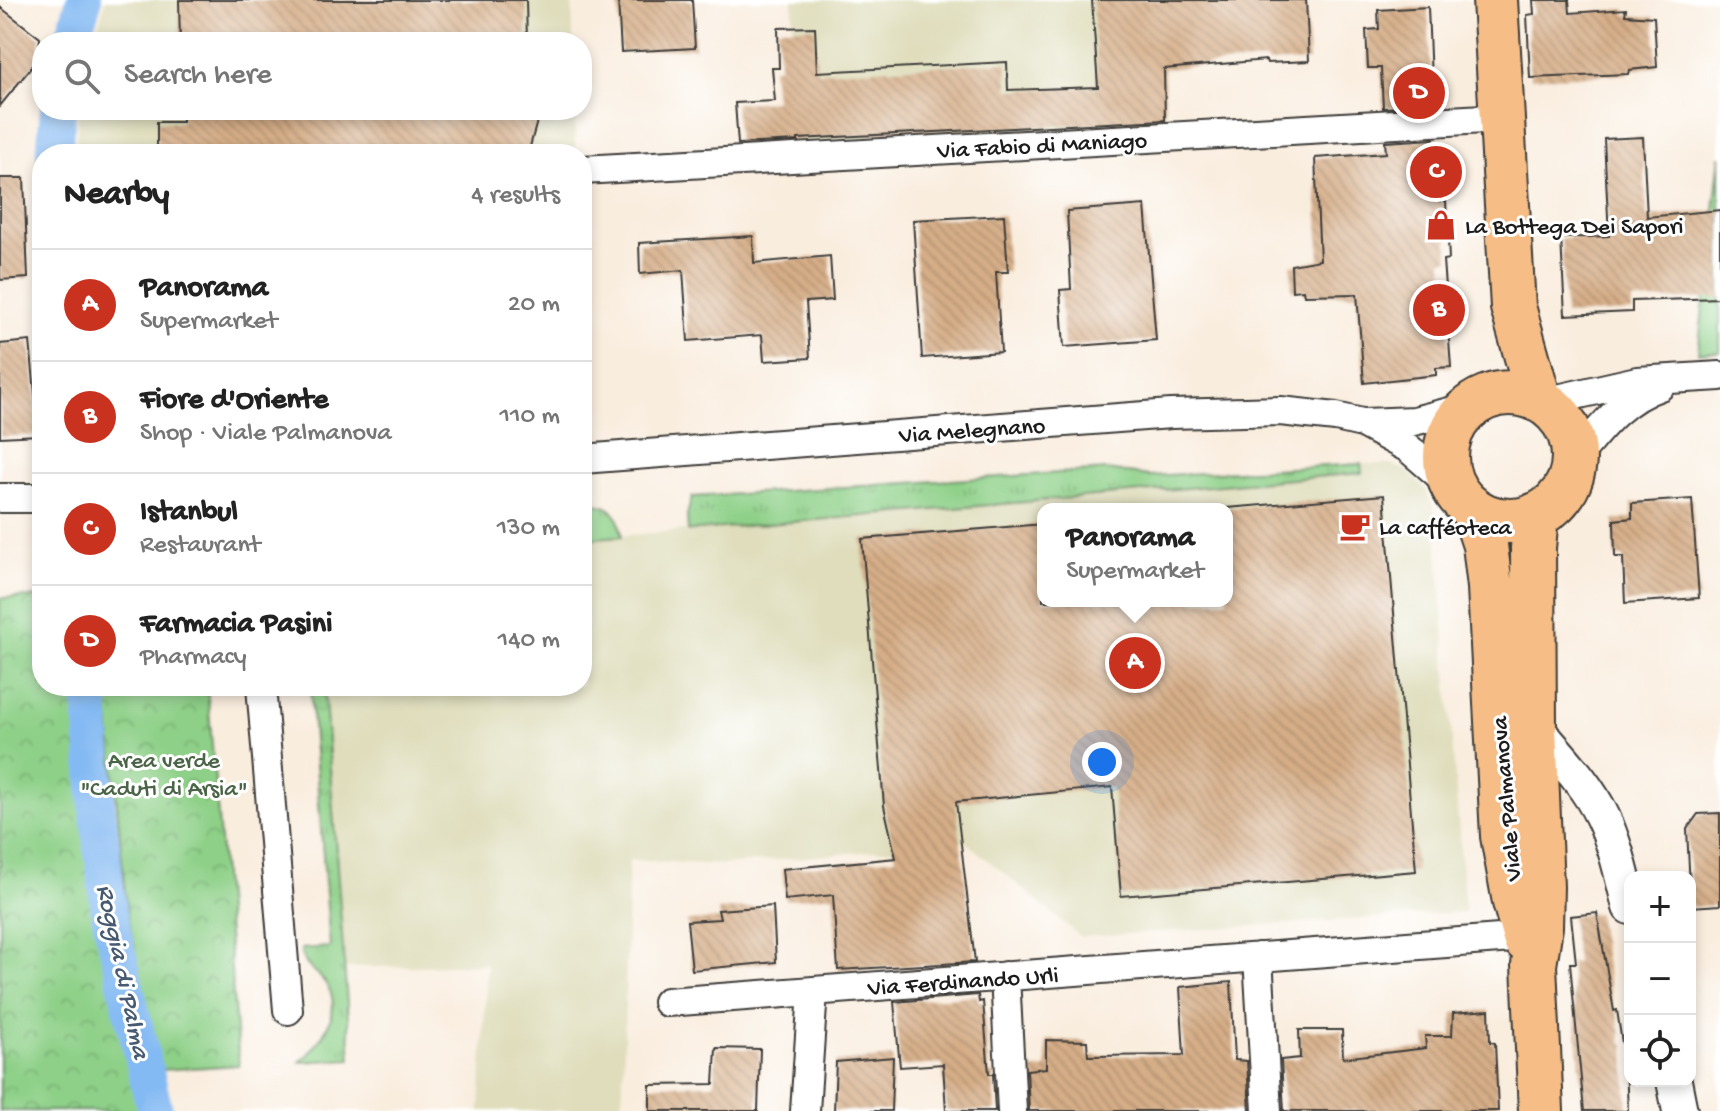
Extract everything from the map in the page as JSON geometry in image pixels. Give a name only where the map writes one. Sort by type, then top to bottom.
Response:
[{"type":"main road","points":[[1495,0],[1513,307],[1541,401]]},
{"type":"main road","points":[[1476,403],[1508,393],[1531,396],[1541,401],[1566,426],[1573,442],[1574,460],[1567,485],[1555,502],[1536,515],[1514,521],[1484,516],[1463,498],[1446,468],[1446,445],[1451,430],[1476,403],[1513,307]]},
{"type":"main road","name":"Viale Palmanova","points":[[1463,498],[1485,545],[1503,836],[1515,902],[1530,951],[1541,1111]]},
{"type":"main road","name":"Viale Palmanova","points":[[1530,951],[1540,927],[1541,887],[1534,727],[1533,548],[1536,515]]},
{"type":"street","name":"Via Fabio di Maniago","points":[[592,169],[1502,118]]},
{"type":"street","points":[[1541,401],[1637,381],[1720,376]]},
{"type":"street","points":[[1574,460],[1619,408],[1652,388],[1685,378]]},
{"type":"street","name":"Via Melegnano","points":[[592,458],[1171,414],[1280,411],[1362,423],[1414,421],[1476,403]]},
{"type":"street","name":"Via Melegnano","points":[[1362,423],[1408,448],[1463,498]]},
{"type":"street","points":[[0,498],[32,498]]},
{"type":"street","name":"Viale Palmanova","points":[[1495,679],[1534,727]]},
{"type":"street","points":[[262,696],[288,1010]]},
{"type":"street","points":[[1534,727],[1575,775],[1601,813],[1613,841],[1624,884]]},
{"type":"street","name":"Via Ferdinando Urli","points":[[667,1002],[1258,957],[1530,951]]},
{"type":"street","points":[[1258,957],[1267,1111]]},
{"type":"street","points":[[1005,976],[1012,1111]]},
{"type":"street","points":[[805,1111],[813,991]]},
{"type":"street","points":[[1675,1087],[1680,1111]]},
{"type":"shaded area","points":[[106,0],[572,0],[573,32],[97,32]]},
{"type":"shaded area","points":[[793,0],[1159,0],[1166,123],[798,144],[793,73]]},
{"type":"shaded area","points":[[78,120],[575,120],[575,144],[76,144]]},
{"type":"shaded area","points":[[1361,464],[1390,464],[1408,471],[1426,490],[1435,512],[1465,912],[1081,937],[966,842],[723,865],[629,860],[622,1111],[480,1111],[487,964],[345,968],[325,696],[592,696],[592,538],[1361,473]]},
{"type":"green space","points":[[1720,156],[1720,352],[1698,353]]},
{"type":"green space","points":[[1361,464],[1362,473],[688,531],[687,515],[692,497],[1107,470],[1149,476]]},
{"type":"green space","points":[[592,504],[608,508],[615,514],[622,536],[592,538]]},
{"type":"green space","points":[[32,597],[32,696],[83,696],[87,794],[101,900],[147,1111],[0,1111],[0,598]]},
{"type":"green space","name":"Area verde \"Caduti di Arsia\"","points":[[107,696],[208,696],[239,1065],[161,1070],[127,914]]},
{"type":"green space","points":[[311,696],[325,696],[351,1059],[300,1062],[328,1026],[333,1005],[326,984],[307,965],[301,949],[330,947]]},
{"type":"building","points":[[179,0],[526,0],[527,32],[180,32]]},
{"type":"building","points":[[618,0],[692,0],[695,48],[621,52]]},
{"type":"building","points":[[1092,0],[1306,0],[1309,61],[1267,63],[1266,60],[1164,69],[1165,120],[738,144],[735,103],[775,101],[772,68],[779,68],[778,28],[815,27],[817,72],[1007,62],[1008,90],[1098,87]]},
{"type":"building","points":[[1533,0],[1569,0],[1570,13],[1626,9],[1625,15],[1654,17],[1657,67],[1629,70],[1628,74],[1530,78],[1527,15],[1534,14]]},
{"type":"building","points":[[0,7],[32,32],[32,66],[0,106]]},
{"type":"building","points":[[1428,7],[1432,105],[1383,108],[1381,68],[1368,68],[1366,30],[1379,29],[1378,10]]},
{"type":"building","points":[[537,120],[531,144],[157,144],[157,122]]},
{"type":"building","points":[[1643,137],[1647,217],[1720,210],[1720,298],[1632,301],[1632,312],[1565,315],[1561,238],[1609,236],[1604,139]]},
{"type":"building","points":[[1434,139],[1434,155],[1438,154],[1440,201],[1446,201],[1449,259],[1443,260],[1451,367],[1436,368],[1436,375],[1364,383],[1357,294],[1304,295],[1303,290],[1292,291],[1291,265],[1320,260],[1315,158],[1386,153],[1385,142]]},
{"type":"building","points":[[0,178],[24,178],[28,278],[0,280]]},
{"type":"building","points":[[1145,205],[1156,340],[1064,347],[1060,290],[1071,289],[1067,211]]},
{"type":"building","points":[[1004,215],[1008,272],[996,272],[1001,352],[922,358],[913,220]]},
{"type":"building","points":[[753,236],[754,263],[830,256],[833,300],[806,302],[810,358],[764,361],[762,335],[688,341],[683,270],[640,274],[639,243]]},
{"type":"building","points":[[30,341],[32,435],[0,437],[0,344]]},
{"type":"building","points":[[1384,495],[1416,871],[1121,896],[1112,787],[956,802],[975,962],[838,970],[833,895],[785,900],[782,869],[896,858],[884,806],[862,539],[1037,524],[1037,607],[1233,607],[1233,508]]},
{"type":"building","points":[[1692,499],[1699,598],[1625,603],[1623,557],[1615,557],[1614,520],[1632,518],[1632,503]]},
{"type":"building","points":[[1720,813],[1720,905],[1696,907],[1696,871],[1689,871],[1687,829],[1698,814]]},
{"type":"building","points":[[773,906],[776,962],[692,970],[687,921],[720,919],[718,910]]},
{"type":"building","points":[[1597,913],[1614,1011],[1617,1010],[1624,1043],[1624,1087],[1627,1087],[1628,1111],[1584,1111],[1570,963],[1576,963],[1571,916]]},
{"type":"building","points":[[1231,982],[1235,1060],[1247,1061],[1250,1111],[1029,1111],[1027,1070],[1046,1068],[1046,1040],[1087,1041],[1088,1056],[1184,1055],[1180,987]]},
{"type":"building","points":[[978,995],[979,1002],[983,1001],[995,1111],[946,1111],[943,1064],[900,1067],[894,1002]]},
{"type":"building","points":[[1489,1010],[1490,1042],[1495,1043],[1498,1111],[1284,1111],[1281,1060],[1300,1058],[1299,1030],[1342,1030],[1343,1058],[1426,1048],[1425,1036],[1452,1036],[1453,1013]]},
{"type":"building","points":[[716,1048],[760,1049],[758,1111],[650,1111],[650,1085],[714,1084]]},
{"type":"building","points":[[893,1057],[891,1111],[834,1111],[836,1062]]},
{"type":"waterway","name":"Roggia di Palma","points":[[75,32],[84,0]]},
{"type":"waterway","name":"Roggia di Palma","points":[[55,144],[57,120]]},
{"type":"waterway","name":"Roggia di Palma","points":[[91,696],[97,804],[109,914],[155,1111]]},
{"type":"place","name":"Farmacia Pasini","points":[[1419,93]]},
{"type":"place","name":"Istanbul","points":[[1436,172]]},
{"type":"place","name":"La Bottega Dei Sapori","points":[[1441,225]]},
{"type":"place","name":"Fiore d'Oriente","points":[[1439,310]]},
{"type":"place","name":"La cafféoteca","points":[[1355,526]]},
{"type":"place","name":"Panorama","points":[[1135,663]]}]
